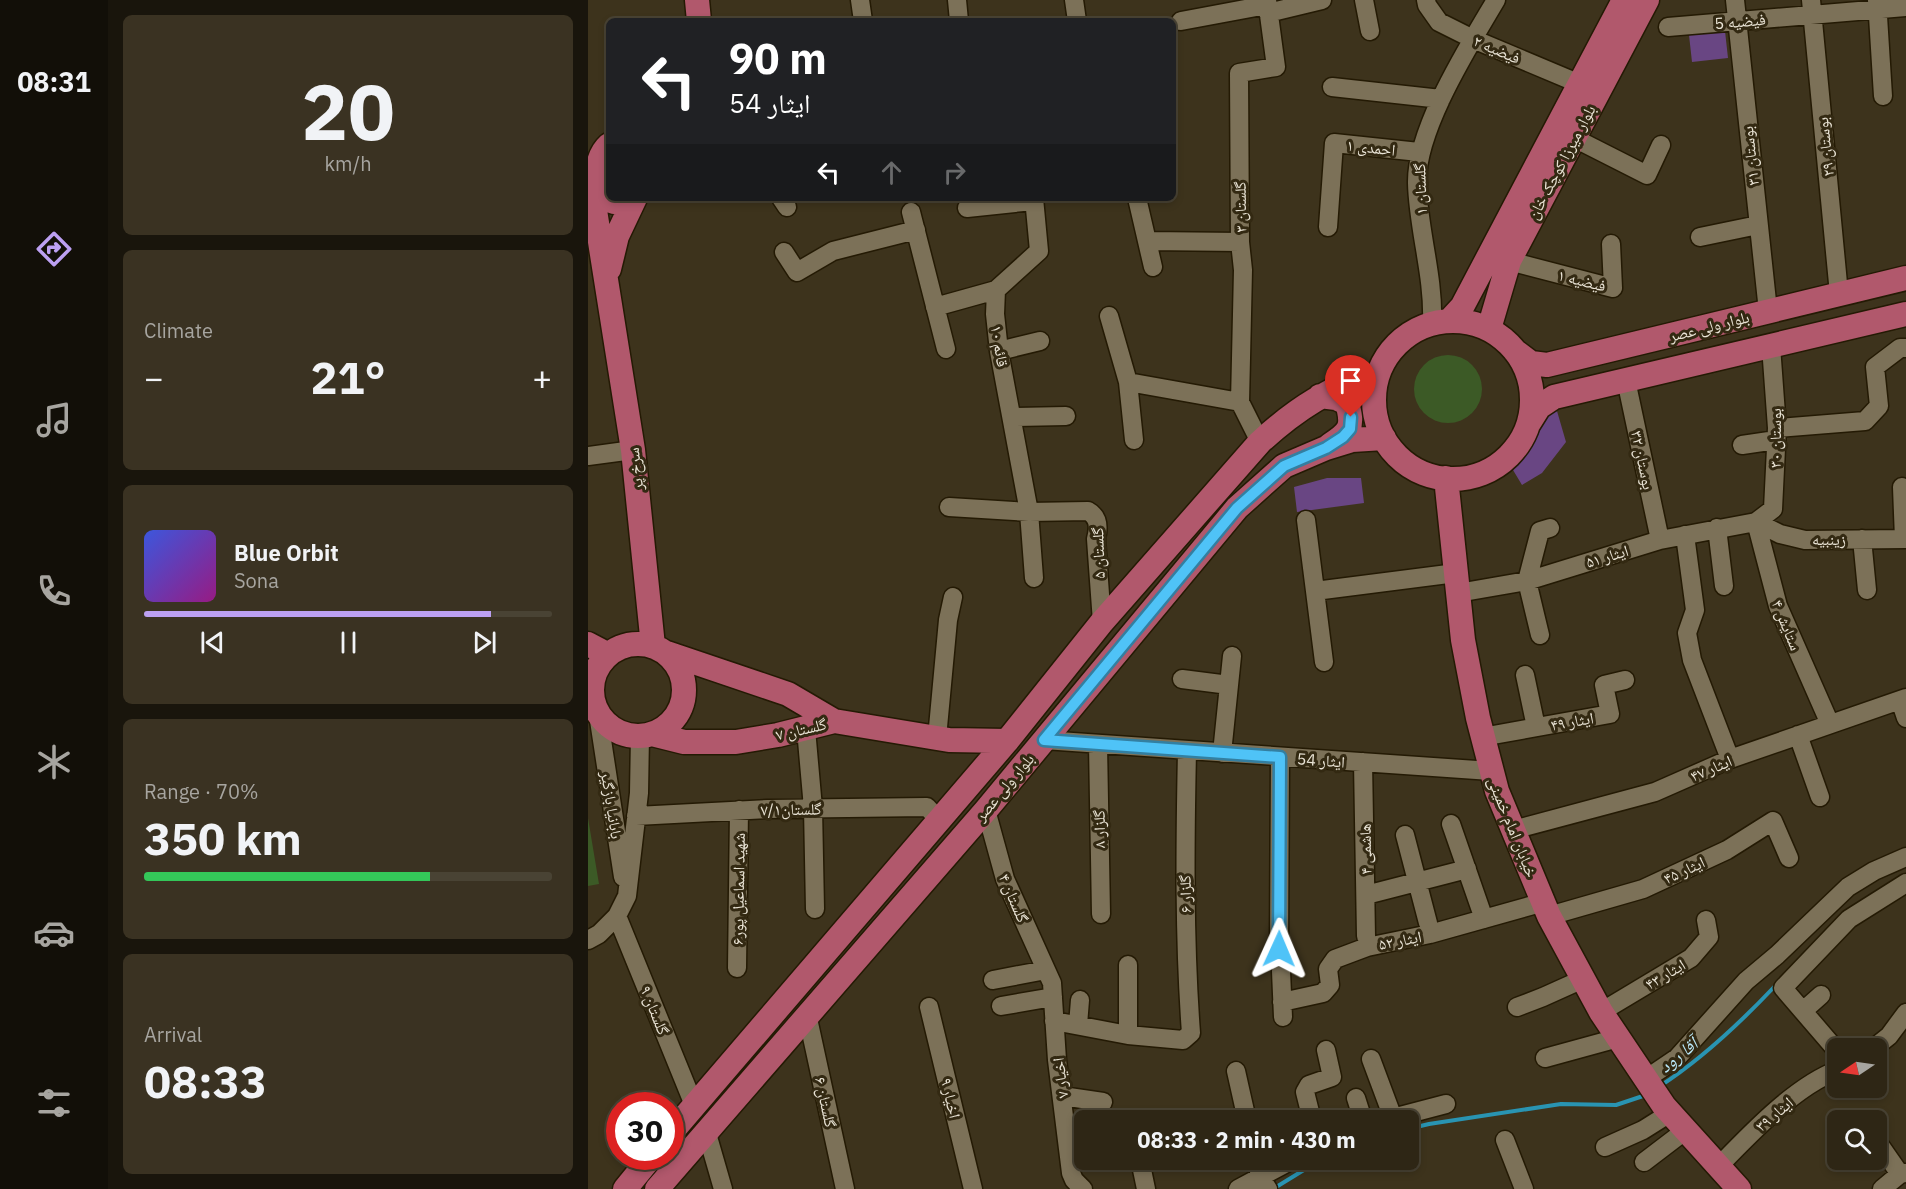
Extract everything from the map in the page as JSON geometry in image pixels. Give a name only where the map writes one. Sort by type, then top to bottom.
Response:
[{"type":"main road","points":[[697,0],[699,18]]},
{"type":"main road","name":"بلوار میرزا کوچک خان","points":[[1441,322],[1462,307],[1624,0]]},
{"type":"main road","name":"بلوار میرزا کوچک خان","points":[[1491,330],[1491,322],[1509,261],[1647,0]]},
{"type":"main road","points":[[588,138],[606,143]]},
{"type":"main road","points":[[606,146],[591,161],[589,180],[595,192],[606,200]]},
{"type":"main road","name":"سرخ پر","points":[[589,180],[633,450],[660,650]]},
{"type":"main road","points":[[608,201],[618,203],[624,201]]},
{"type":"main road","name":"سرخ پر","points":[[608,293],[612,251],[622,221],[632,201]]},
{"type":"main road","name":"بلوار ولی عصر","points":[[1515,351],[1532,363],[1548,365],[1906,278]]},
{"type":"main road","name":"بلوار ولی عصر","points":[[1528,426],[1539,407],[1554,397],[1904,314]]},
{"type":"main road","points":[[1441,322],[1470,322],[1491,330],[1515,351],[1526,369],[1530,383],[1532,404],[1528,426],[1518,445],[1497,465],[1471,477],[1435,477],[1415,469],[1397,456],[1384,438],[1374,408],[1378,374],[1386,357],[1400,340],[1418,328],[1441,322]]},
{"type":"main road","name":"بلوار ولی عصر","points":[[684,1117],[1007,741],[1102,622],[1260,442],[1282,422],[1320,396],[1349,383],[1378,374]]},
{"type":"main road","points":[[1320,396],[1336,398],[1347,403],[1351,417],[1350,429],[1343,437],[1326,448]]},
{"type":"main road","name":"بلوار ولی عصر","points":[[657,1189],[986,810],[1237,508],[1284,466],[1326,448],[1352,440],[1384,438]]},
{"type":"main road","name":"خیابان امام خمینی","points":[[1446,478],[1463,640],[1482,737],[1497,791],[1547,909],[1583,979],[1618,1038],[1673,1116]]},
{"type":"main road","points":[[660,650],[679,670],[683,682],[680,708],[664,728],[646,735],[628,735],[616,731],[598,714],[592,700],[597,649],[633,644],[660,650],[788,694],[834,721]]},
{"type":"main road","name":"گلستان ۷","points":[[646,735],[684,742],[736,742],[806,729],[834,721],[943,739],[1007,741]]},
{"type":"main road","points":[[943,739],[968,767],[969,776],[966,789]]},
{"type":"main road","points":[[1673,1116],[1727,1181]]},
{"type":"main road","points":[[625,1189],[641,1170]]},
{"type":"street","points":[[860,0],[863,18]]},
{"type":"street","points":[[957,0],[958,18]]},
{"type":"street","points":[[1074,0],[1077,18]]},
{"type":"street","points":[[1181,21],[1267,6],[1322,0]]},
{"type":"street","points":[[1364,0],[1370,31]]},
{"type":"street","name":"فیضیه ۲","points":[[1426,0],[1439,22],[1473,39],[1580,84]]},
{"type":"street","name":"گلستان ۱","points":[[1441,322],[1417,183],[1419,152],[1441,99],[1496,0]]},
{"type":"street","name":"بوستان ۳۱","points":[[1735,0],[1768,312]]},
{"type":"street","points":[[1877,5],[1883,96]]},
{"type":"street","name":"فیضیه 5","points":[[1668,27],[1737,21],[1812,7],[1877,5],[1906,7]]},
{"type":"street","name":"گلستان ۳","points":[[1260,442],[1240,402],[1243,270],[1240,242],[1239,73],[1276,68],[1267,6]]},
{"type":"street","name":"بوستان ۲۹","points":[[1812,7],[1839,294]]},
{"type":"street","points":[[1332,87],[1441,99]]},
{"type":"street","points":[[1574,138],[1647,175],[1660,145]]},
{"type":"street","name":"احمدی ۱","points":[[1328,227],[1334,143],[1419,152]]},
{"type":"street","points":[[967,208],[1025,201]]},
{"type":"street","points":[[935,307],[996,290],[1039,251],[1033,201]]},
{"type":"street","points":[[1138,201],[1153,267]]},
{"type":"street","points":[[911,212],[945,349]]},
{"type":"street","points":[[1700,237],[1758,225]]},
{"type":"street","points":[[784,252],[797,272],[833,251],[916,230]]},
{"type":"street","points":[[1147,241],[1240,242]]},
{"type":"street","name":"فیضیه ۱","points":[[1509,261],[1612,288],[1611,244]]},
{"type":"street","name":"قائم ۱۰","points":[[996,290],[995,314],[999,351],[1029,512],[1034,578]]},
{"type":"street","points":[[1742,445],[1776,434],[1865,421],[1879,406],[1875,367],[1903,348],[1904,314]]},
{"type":"street","points":[[1110,316],[1128,382],[1134,440]]},
{"type":"street","points":[[999,351],[1040,341]]},
{"type":"street","name":"بوستان ۳۰","points":[[1756,522],[1773,509],[1776,434],[1771,346]]},
{"type":"street","name":"بوستان ۳۲","points":[[1626,380],[1660,540]]},
{"type":"street","points":[[1128,382],[1240,402]]},
{"type":"street","points":[[1012,417],[1066,416]]},
{"type":"street","points":[[588,456],[633,450]]},
{"type":"street","points":[[1902,487],[1905,539]]},
{"type":"street","points":[[949,507],[1029,512]]},
{"type":"street","name":"گلستان ۵","points":[[1029,512],[1088,511],[1094,514],[1099,528],[1096,539],[1102,622]]},
{"type":"street","points":[[1306,520],[1324,663]]},
{"type":"street","name":"ایثار ۵۱","points":[[1315,591],[1527,581],[1660,540],[1756,522]]},
{"type":"street","name":"زینبیه","points":[[1756,522],[1780,534],[1805,540],[1836,531],[1862,539],[1905,539]]},
{"type":"street","name":"ستایش ۴","points":[[1756,522],[1778,606],[1830,724]]},
{"type":"street","points":[[1540,635],[1527,581],[1540,531],[1551,528]]},
{"type":"street","points":[[1718,528],[1724,585]]},
{"type":"street","points":[[1685,535],[1695,610],[1687,633],[1688,642],[1692,660],[1730,759]]},
{"type":"street","points":[[1862,539],[1867,590]]},
{"type":"street","points":[[943,739],[948,620],[953,597]]},
{"type":"street","points":[[1222,753],[1232,656]]},
{"type":"street","points":[[1525,675],[1536,727]]},
{"type":"street","points":[[1182,679],[1229,685]]},
{"type":"street","name":"ایثار ۴۹","points":[[1482,737],[1610,714],[1604,685],[1625,680]]},
{"type":"street","points":[[1903,699],[1906,718]]},
{"type":"street","name":"ایثار ۴۷","points":[[1513,830],[1655,792],[1730,759],[1903,699]]},
{"type":"street","name":"بابانیا بازگیر","points":[[598,714],[627,896]]},
{"type":"street","points":[[806,729],[813,808],[816,909]]},
{"type":"street","name":"بابانیا بازگیر","points":[[588,940],[599,934],[617,916],[627,896],[646,735]]},
{"type":"street","points":[[1798,735],[1820,796]]},
{"type":"street","name":"ایثار 54","points":[[1044,740],[1491,771]]},
{"type":"street","name":"گلزار ۸","points":[[1098,744],[1101,914]]},
{"type":"street","name":"گلزار ۶","points":[[1128,1035],[1183,1040],[1191,1033],[1186,971],[1187,751]]},
{"type":"street","points":[[1279,949],[1280,757]]},
{"type":"street","name":"هاشمی ۴","points":[[1363,762],[1366,936]]},
{"type":"street","name":"گلستان۷/۱","points":[[636,816],[739,810],[927,807],[939,820]]},
{"type":"street","name":"شهید اسماعیل پور۶","points":[[737,968],[739,810]]},
{"type":"street","name":"گلستان ۴","points":[[986,810],[1005,879],[1050,983]]},
{"type":"street","name":"ایثار ۴۵","points":[[1547,909],[1643,890],[1727,850],[1773,821],[1789,858]]},
{"type":"street","points":[[1451,824],[1484,919]]},
{"type":"street","points":[[1405,835],[1428,923]]},
{"type":"street","points":[[1646,1079],[1677,1058],[1746,981],[1848,887],[1874,871],[1906,857]]},
{"type":"street","points":[[1366,895],[1467,869]]},
{"type":"street","points":[[1827,1039],[1783,988],[1849,919],[1906,883]]},
{"type":"street","name":"ایثار ۵۲","points":[[1281,971],[1283,1010],[1323,993],[1330,985],[1328,969],[1335,959],[1367,946],[1430,934],[1484,919],[1547,909]]},
{"type":"street","name":"گلستان ۹","points":[[617,916],[694,1105]]},
{"type":"street","name":"ایثار ۴۳","points":[[1601,1012],[1691,958],[1709,937],[1706,920]]},
{"type":"street","points":[[1054,1021],[1128,1035],[1128,965]]},
{"type":"street","points":[[1517,1007],[1544,998],[1583,979]]},
{"type":"street","points":[[993,980],[1050,983]]},
{"type":"street","points":[[1001,1006],[1050,983]]},
{"type":"street","name":"اخیار ۷","points":[[1050,983],[1071,1173],[1083,1189]]},
{"type":"street","points":[[1803,1011],[1821,994]]},
{"type":"street","points":[[1078,1025],[1080,1000]]},
{"type":"street","name":"اخیار ۹","points":[[929,1007],[973,1189]]},
{"type":"street","points":[[1886,1038],[1906,1013]]},
{"type":"street","name":"گلستان ۶","points":[[807,1014],[845,1189]]},
{"type":"street","points":[[1545,1058],[1618,1038]]},
{"type":"street","points":[[1310,1110],[1305,1092],[1309,1085],[1332,1077],[1326,1050]]},
{"type":"street","points":[[1371,1059],[1386,1110]]},
{"type":"street","points":[[1236,1071],[1245,1110]]},
{"type":"street","name":"ایثار ۳۹","points":[[1727,1181],[1778,1109],[1811,1084],[1827,1076]]},
{"type":"street","points":[[1062,1096],[1103,1102]]},
{"type":"street","points":[[1356,1098],[1360,1110]]},
{"type":"street","points":[[1419,1111],[1446,1104]]},
{"type":"street","points":[[1605,1147],[1673,1116]]},
{"type":"street","points":[[1644,1162],[1673,1116]]},
{"type":"street","points":[[1066,1129],[1074,1128]]},
{"type":"street","points":[[706,1130],[723,1189]]},
{"type":"street","points":[[1505,1140],[1524,1189]]},
{"type":"street","points":[[1882,1189],[1903,1173],[1887,1154]]},
{"type":"street","points":[[1142,1170],[1146,1189]]},
{"type":"street","points":[[1238,1189],[1264,1184],[1280,1170]]},
{"type":"green space","points":[[1455,355],[1467,361],[1476,370],[1482,382],[1480,402],[1472,413],[1455,423],[1441,423],[1424,413],[1416,402],[1414,382],[1424,365],[1435,357]]},
{"type":"green space","points":[[588,818],[599,884],[588,886]]},
{"type":"building","points":[[1725,31],[1728,58],[1692,62],[1689,35]]},
{"type":"building","points":[[1557,411],[1566,442],[1542,473],[1522,485],[1513,470],[1526,453],[1544,418]]},
{"type":"building","points":[[1327,478],[1361,478],[1364,503],[1297,512],[1294,487]]},
{"type":"waterway","name":"آقا رود","points":[[1660,1086],[1721,1039],[1776,985]]},
{"type":"waterway","name":"آقا رود","points":[[1419,1126],[1561,1104],[1616,1105],[1646,1095]]},
{"type":"waterway","name":"آقا رود","points":[[1273,1189],[1304,1170]]},
{"type":"route","points":[[1279,949],[1280,757],[1044,740],[1237,508],[1284,466],[1326,448],[1343,437],[1350,429],[1351,417]]}]
